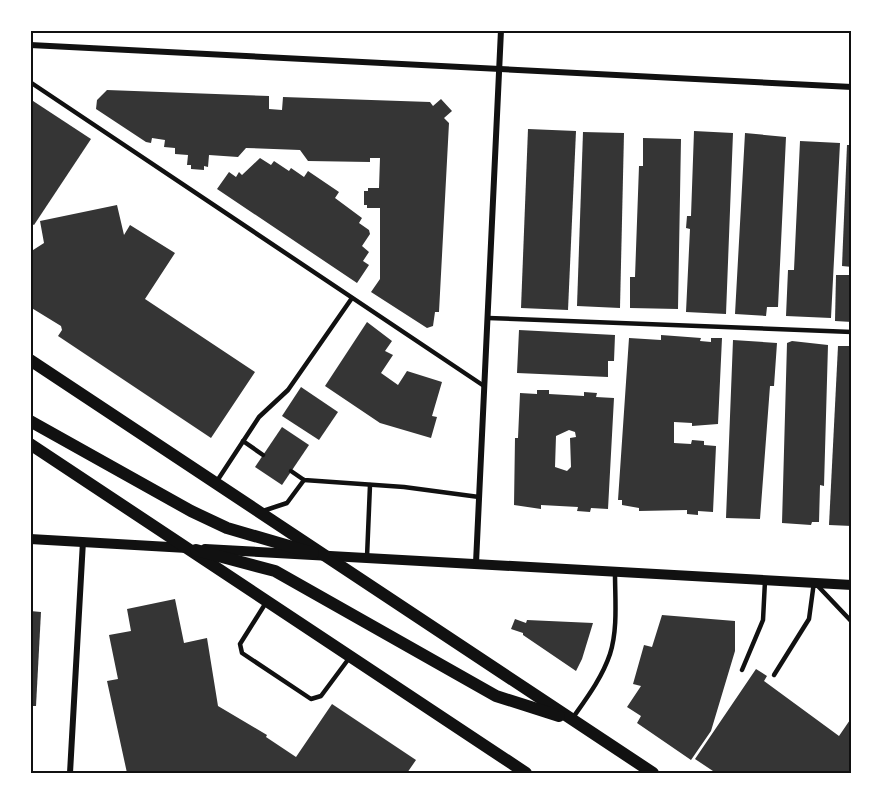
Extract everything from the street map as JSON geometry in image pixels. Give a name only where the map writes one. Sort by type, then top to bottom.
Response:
[{"type":"main road","points":[[30,360],[653,773]]},
{"type":"main road","points":[[30,421],[191,511],[227,528],[325,557]]},
{"type":"main road","points":[[30,444],[526,773]]},
{"type":"main road","points":[[186,548],[275,571],[496,696],[572,719]]},
{"type":"street","points":[[476,563],[501,30]]},
{"type":"street","points":[[30,45],[852,87]]},
{"type":"street","points":[[30,539],[852,585]]},
{"type":"street","points":[[70,773],[82,542]]},
{"type":"lane","points":[[30,82],[484,386]]},
{"type":"lane","points":[[215,484],[259,417],[288,390],[352,297]]},
{"type":"lane","points":[[488,318],[852,332]]},
{"type":"lane","points":[[243,441],[263,455]]},
{"type":"lane","points":[[291,471],[304,480],[479,497]]},
{"type":"lane","points":[[259,513],[287,503],[304,480]]},
{"type":"lane","points":[[367,559],[370,485]]},
{"type":"lane","points":[[572,719],[600,677],[610,653],[614,621],[615,571]]},
{"type":"lane","points":[[742,670],[763,620],[765,580]]},
{"type":"lane","points":[[814,582],[852,622]]},
{"type":"lane","points":[[774,675],[809,619],[814,582]]},
{"type":"lane","points":[[267,602],[240,644],[242,652],[311,699],[321,696],[350,657]]},
{"type":"building","points":[[107,90],[269,96],[269,109],[282,110],[283,97],[430,102],[433,106],[441,99],[452,111],[444,118],[449,123],[439,312],[435,312],[433,326],[427,328],[371,292],[380,279],[380,208],[367,208],[367,205],[364,205],[364,191],[368,191],[368,188],[379,188],[380,158],[370,158],[370,162],[308,161],[300,150],[246,148],[238,157],[209,155],[208,167],[204,166],[204,170],[191,169],[191,165],[187,165],[188,155],[175,154],[175,148],[164,147],[165,140],[152,138],[151,143],[146,142],[96,109],[97,100]]},
{"type":"building","points":[[30,99],[91,139],[34,225],[30,223]]},
{"type":"building","points":[[528,129],[576,131],[568,310],[521,308]]},
{"type":"building","points":[[694,131],[733,133],[726,314],[686,312],[690,229],[686,228],[687,216],[691,216]]},
{"type":"building","points":[[583,132],[624,133],[620,308],[577,306]]},
{"type":"building","points":[[745,133],[786,137],[778,307],[767,307],[766,316],[735,314]]},
{"type":"building","points":[[643,138],[681,139],[678,309],[630,308],[630,277],[635,277],[639,166],[643,166]]},
{"type":"building","points":[[800,141],[840,143],[831,318],[786,316],[788,270],[794,270]]},
{"type":"building","points":[[847,145],[852,145],[852,267],[842,266]]},
{"type":"building","points":[[260,158],[271,165],[274,161],[289,171],[291,168],[304,177],[308,171],[339,192],[335,198],[362,218],[359,223],[369,230],[370,234],[362,246],[369,252],[363,261],[369,265],[357,283],[217,189],[229,172],[236,177],[239,172],[242,175]]},
{"type":"building","points":[[117,205],[124,235],[130,225],[175,253],[145,299],[255,372],[211,438],[58,336],[62,330],[61,326],[30,307],[30,252],[44,243],[40,221]]},
{"type":"building","points":[[836,275],[852,275],[852,322],[835,321]]},
{"type":"building","points":[[367,322],[392,341],[385,351],[393,355],[381,373],[398,385],[407,371],[442,382],[432,416],[437,417],[431,438],[380,423],[325,386]]},
{"type":"building","points":[[519,330],[615,335],[614,361],[608,361],[608,377],[517,373]]},
{"type":"building","points":[[661,335],[701,338],[700,341],[711,342],[711,338],[722,338],[718,424],[692,426],[692,423],[674,422],[674,443],[691,444],[692,440],[704,441],[704,445],[716,446],[713,512],[698,511],[698,515],[687,514],[687,510],[639,511],[639,508],[622,505],[622,500],[618,500],[629,338],[661,340]]},
{"type":"building","points":[[733,340],[777,343],[774,386],[770,386],[760,519],[726,518]]},
{"type":"building","points":[[792,341],[828,345],[824,486],[820,485],[819,522],[812,522],[811,525],[782,523],[787,343]]},
{"type":"building","points":[[838,346],[852,346],[852,526],[829,525]]},
{"type":"building","points":[[301,387],[338,412],[319,440],[282,416]]},
{"type":"building","points":[[537,390],[549,390],[549,394],[584,396],[584,392],[597,393],[596,397],[614,398],[608,509],[591,508],[590,512],[577,511],[578,507],[541,505],[541,509],[514,505],[515,438],[518,438],[520,393],[537,394]],"holes":[[[569,430],[575,432],[576,437],[570,438],[571,467],[567,471],[555,467],[556,436]]]},
{"type":"building","points":[[282,427],[309,445],[282,485],[255,467]]},
{"type":"building","points":[[175,599],[184,643],[207,638],[218,706],[267,735],[266,737],[296,757],[332,704],[416,760],[407,773],[127,773],[107,681],[118,679],[109,635],[131,631],[127,609]]},
{"type":"building","points":[[30,611],[41,612],[36,706],[30,706]]},
{"type":"building","points":[[662,615],[735,621],[735,651],[711,731],[691,760],[637,723],[641,716],[627,707],[641,686],[633,684],[644,645],[652,647]]},
{"type":"building","points":[[515,619],[526,623],[527,620],[593,623],[576,671],[523,633],[511,629]]},
{"type":"building","points":[[756,669],[767,676],[764,681],[839,736],[852,717],[852,773],[716,773],[695,759]]}]
